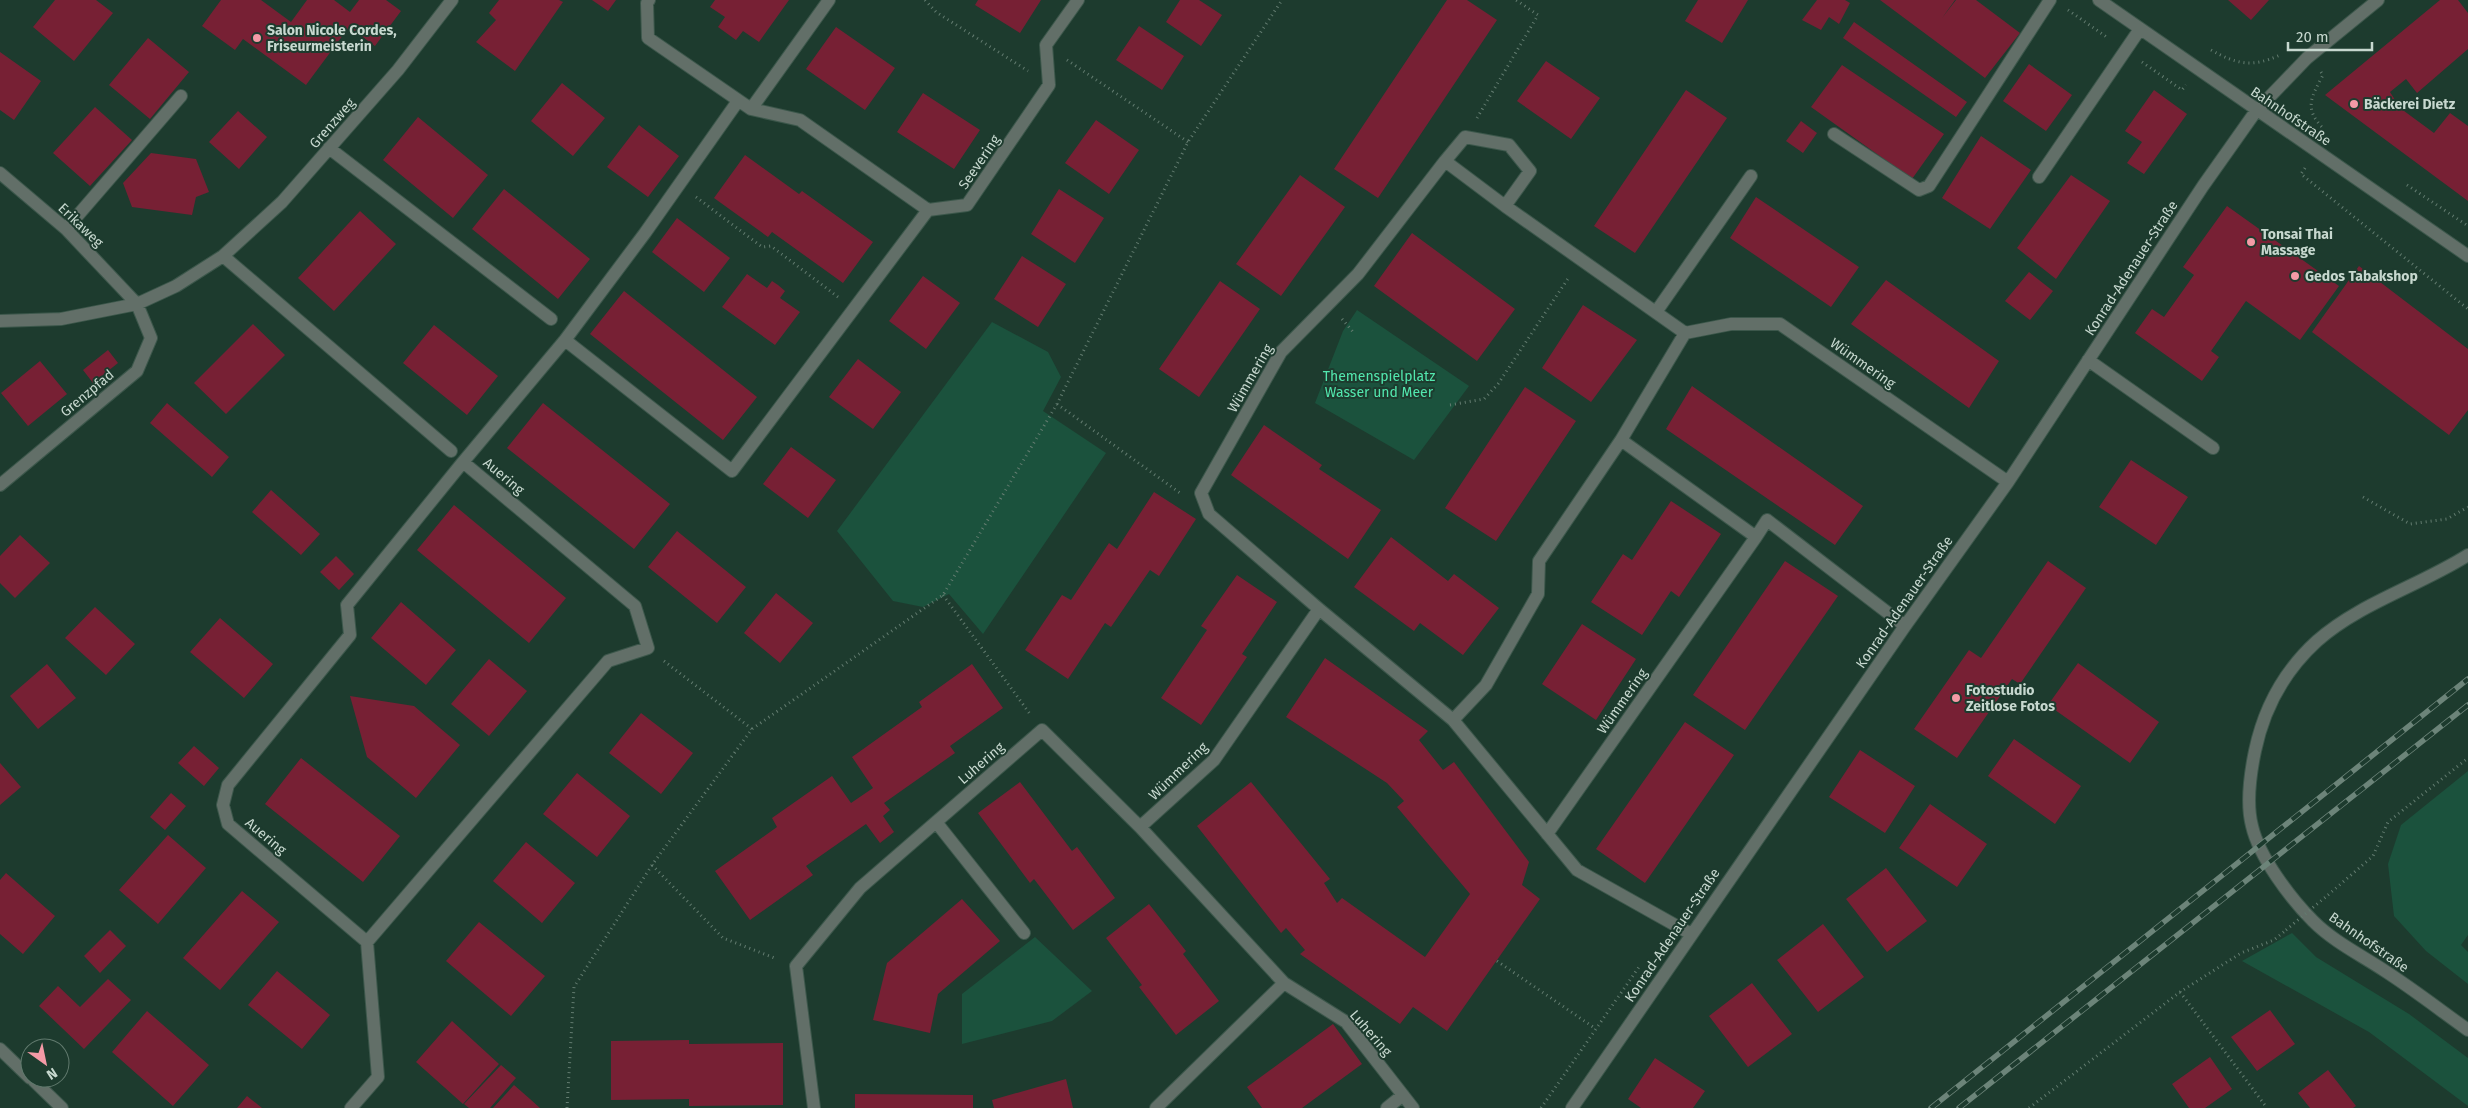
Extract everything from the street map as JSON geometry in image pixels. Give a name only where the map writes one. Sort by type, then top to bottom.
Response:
[{"type":"street","name":"Grenzweg","points":[[0,321],[61,319],[137,304],[176,286],[223,256],[282,202],[398,70],[452,0]]},
{"type":"street","points":[[564,340],[732,471],[928,210],[800,120],[751,109],[648,38],[648,0]]},
{"type":"street","points":[[751,109],[829,0]]},
{"type":"street","points":[[1049,85],[1046,45],[1078,0]]},
{"type":"street","points":[[1834,134],[1919,190],[1929,186],[2050,0]]},
{"type":"street","name":"Bahnhofstraße","points":[[2099,0],[2256,111],[2468,256]]},
{"type":"street","name":"Konrad-Adenauer-Straße","points":[[1572,1108],[1905,626],[2008,482],[2203,186],[2256,111],[2308,58],[2378,0]]},
{"type":"street","points":[[2039,177],[2140,29]]},
{"type":"street","name":"Seevering","points":[[928,210],[967,205],[1049,85]]},
{"type":"street","points":[[66,229],[181,96]]},
{"type":"street","points":[[463,462],[564,340],[645,233],[738,101]]},
{"type":"street","points":[[1465,137],[1509,145],[1530,171],[1505,206]]},
{"type":"street","name":"Wümmering","points":[[1465,137],[1358,274],[1280,352],[1201,493],[1210,514],[1319,609],[1453,720],[1577,870],[1691,934]]},
{"type":"street","points":[[329,148],[551,320]]},
{"type":"street","points":[[1445,161],[1505,206],[1685,333],[1621,440],[1539,562],[1538,594],[1486,685],[1453,720]]},
{"type":"street","name":"Erikaweg","points":[[0,173],[66,229],[137,304]]},
{"type":"street","points":[[1656,312],[1751,176]]},
{"type":"street","points":[[223,256],[451,451]]},
{"type":"street","name":"Grenzpfad","points":[[0,485],[137,371],[152,338],[137,304]]},
{"type":"street","name":"Wümmering","points":[[1685,333],[1731,324],[1780,324],[2008,482]]},
{"type":"street","points":[[2088,360],[2213,448]]},
{"type":"street","points":[[1621,440],[1756,537]]},
{"type":"street","name":"Auering","points":[[367,942],[228,824],[223,805],[228,786],[350,635],[347,604],[463,462],[635,606],[648,648]]},
{"type":"street","name":"Wümmering","points":[[1547,834],[1767,520],[1905,626]]},
{"type":"street","name":"Bahnhofstraße","points":[[2468,555],[2341,622],[2317,641],[2292,666],[2277,689],[2260,727],[2251,768],[2250,798],[2252,827],[2265,856],[2296,902],[2314,922],[2339,942],[2386,972],[2468,1030]]},
{"type":"street","name":"Wümmering","points":[[1140,828],[1214,760],[1319,609]]},
{"type":"street","points":[[351,1108],[378,1077],[367,942],[608,661],[648,648]]},
{"type":"street","name":"Luhering","points":[[796,966],[860,888],[1042,730],[1140,828],[1284,983],[1346,1022],[1413,1108]]},
{"type":"street","points":[[936,822],[1024,933]]},
{"type":"street","points":[[796,966],[814,1108]]},
{"type":"street","points":[[1156,1108],[1284,983]]},
{"type":"street","points":[[0,1049],[20,1068]]},
{"type":"street","points":[[41,1088],[62,1108]]},
{"type":"street","points":[[1387,1108],[1403,1095]]},
{"type":"path","points":[[925,0],[936,12],[1049,85]]},
{"type":"path","points":[[567,1108],[574,987],[652,865],[752,730],[943,595],[1057,404],[1188,142],[1282,0]]},
{"type":"path","points":[[1465,137],[1538,15],[1516,0]]},
{"type":"path","points":[[1046,45],[1188,142]]},
{"type":"path","points":[[2316,152],[2301,174],[2468,309]]},
{"type":"path","points":[[679,184],[762,247],[771,246],[854,309]]},
{"type":"path","points":[[1450,405],[1484,399],[1498,384],[1581,259]]},
{"type":"path","points":[[1057,404],[1210,514]]},
{"type":"path","points":[[2363,497],[2410,524],[2447,519],[2468,508]]},
{"type":"path","points":[[943,595],[1042,730]]},
{"type":"path","points":[[648,648],[752,730]]},
{"type":"path","points":[[2030,1108],[2180,992],[2241,953],[2274,940],[2373,856],[2388,822],[2468,758]]},
{"type":"path","points":[[652,865],[723,938],[796,966]]},
{"type":"path","points":[[1497,961],[1596,1029]]},
{"type":"path","points":[[1542,1108],[1639,967]]},
{"type":"path","points":[[2180,992],[2267,1108]]},
{"type":"green space","name":"Themenspielplatz Wasser und Meer","points":[[1357,310],[1469,386],[1414,460],[1315,403],[1343,331]]},
{"type":"green space","points":[[992,322],[1048,352],[1061,377],[1043,411],[1106,453],[983,634],[949,594],[923,607],[893,601],[837,531]]},
{"type":"green space","points":[[2468,771],[2468,935],[2461,945],[2468,952],[2468,984],[2426,951],[2394,916],[2388,864],[2401,825]]},
{"type":"green space","points":[[2292,933],[2316,957],[2409,1014],[2468,1058],[2468,1106],[2369,1032],[2242,961]]},
{"type":"green space","points":[[1035,937],[1092,991],[1052,1021],[962,1044],[962,994]]},
{"type":"building","points":[[55,0],[96,0],[113,13],[74,61],[33,27]]},
{"type":"building","points":[[221,0],[261,0],[291,22],[307,0],[334,0],[350,12],[359,0],[386,0],[401,11],[375,46],[349,27],[306,85],[243,39],[235,50],[202,26]]},
{"type":"building","points":[[499,0],[559,0],[563,2],[515,71],[476,42],[496,20],[489,13]]},
{"type":"building","points":[[592,0],[616,0],[608,11]]},
{"type":"building","points":[[715,0],[789,0],[759,42],[743,31],[736,40],[718,27],[725,17],[710,7]]},
{"type":"building","points":[[978,0],[1041,0],[1020,33],[975,5]]},
{"type":"building","points":[[1180,0],[1199,0],[1222,15],[1201,46],[1166,22]]},
{"type":"building","points":[[1447,0],[1467,0],[1497,20],[1378,198],[1334,169]]},
{"type":"building","points":[[1698,0],[1748,0],[1722,43],[1685,21]]},
{"type":"building","points":[[1817,0],[1845,0],[1850,3],[1839,24],[1829,17],[1821,30],[1802,20]]},
{"type":"building","points":[[1880,0],[1955,0],[1942,18],[1956,0],[1976,0],[2020,33],[1985,78]]},
{"type":"building","points":[[2228,0],[2269,0],[2251,20]]},
{"type":"building","points":[[2440,0],[2458,0],[2468,13],[2468,49],[2417,93],[2406,79],[2390,92],[2400,108],[2434,133],[2450,113],[2468,126],[2468,201],[2325,95]]},
{"type":"building","points":[[1854,22],[1967,102],[1956,117],[1843,38]]},
{"type":"building","points":[[1139,26],[1184,56],[1162,90],[1116,60]]},
{"type":"building","points":[[836,27],[895,68],[865,110],[806,69]]},
{"type":"building","points":[[148,38],[189,72],[150,119],[109,85]]},
{"type":"building","points":[[0,52],[41,81],[14,120],[0,110]]},
{"type":"building","points":[[1546,61],[1600,98],[1571,139],[1517,101]]},
{"type":"building","points":[[2029,64],[2072,95],[2046,131],[2003,101]]},
{"type":"building","points":[[1842,65],[1944,134],[1912,179],[1811,107]]},
{"type":"building","points":[[562,83],[605,118],[573,156],[531,121]]},
{"type":"building","points":[[1686,90],[1727,118],[1635,253],[1594,226]]},
{"type":"building","points":[[2154,90],[2187,114],[2144,174],[2127,163],[2142,142],[2125,131]]},
{"type":"building","points":[[923,93],[980,130],[954,169],[897,132]]},
{"type":"building","points":[[95,107],[132,140],[90,186],[53,153]]},
{"type":"building","points":[[238,111],[267,137],[239,169],[209,142]]},
{"type":"building","points":[[418,117],[488,175],[453,218],[383,160]]},
{"type":"building","points":[[1096,120],[1139,150],[1109,194],[1065,163]]},
{"type":"building","points":[[1801,121],[1817,133],[1803,153],[1786,141]]},
{"type":"building","points":[[639,125],[679,156],[648,197],[607,167]]},
{"type":"building","points":[[1981,136],[2031,170],[1990,229],[1942,198]]},
{"type":"building","points":[[151,153],[196,159],[209,192],[196,197],[192,215],[132,207],[123,183]]},
{"type":"building","points":[[745,155],[799,194],[802,191],[873,242],[843,283],[772,232],[768,237],[714,198]]},
{"type":"building","points":[[1300,175],[1345,207],[1281,296],[1236,264]]},
{"type":"building","points":[[2071,175],[2110,201],[2056,279],[2017,248]]},
{"type":"building","points":[[504,189],[590,259],[558,299],[472,229]]},
{"type":"building","points":[[1059,189],[1104,218],[1075,263],[1031,234]]},
{"type":"building","points":[[1756,197],[1859,267],[1831,307],[1730,238]]},
{"type":"building","points":[[2227,206],[2339,286],[2300,340],[2246,301],[2211,351],[2219,357],[2202,381],[2135,333],[2152,309],[2164,317],[2194,275],[2183,267]]},
{"type":"building","points":[[360,211],[396,244],[334,311],[298,278]]},
{"type":"building","points":[[677,218],[730,258],[704,292],[652,252]]},
{"type":"building","points":[[1412,233],[1515,309],[1477,361],[1374,286]]},
{"type":"building","points":[[1022,256],[1066,284],[1038,327],[994,299]]},
{"type":"building","points":[[2359,266],[2468,349],[2468,410],[2449,435],[2312,332]]},
{"type":"building","points":[[2029,272],[2053,291],[2030,320],[2005,301]]},
{"type":"building","points":[[747,274],[767,288],[772,281],[778,285],[785,291],[780,298],[800,312],[775,345],[722,307]]},
{"type":"building","points":[[923,276],[960,303],[926,349],[889,321]]},
{"type":"building","points":[[1886,280],[1999,361],[1969,408],[1851,324]]},
{"type":"building","points":[[1220,281],[1260,309],[1199,397],[1159,369]]},
{"type":"building","points":[[624,291],[757,397],[723,440],[590,334]]},
{"type":"building","points":[[1583,305],[1637,340],[1591,402],[1542,368]]},
{"type":"building","points":[[253,324],[285,355],[226,414],[194,383]]},
{"type":"building","points":[[434,325],[498,376],[467,415],[403,363]]},
{"type":"building","points":[[108,350],[118,363],[93,383],[83,370]]},
{"type":"building","points":[[858,359],[901,392],[873,429],[829,397]]},
{"type":"building","points":[[40,361],[67,394],[28,426],[1,393]]},
{"type":"building","points":[[1692,386],[1863,506],[1835,545],[1666,429]]},
{"type":"building","points":[[1525,387],[1576,421],[1496,541],[1445,508]]},
{"type":"building","points":[[167,403],[229,457],[212,477],[150,423]]},
{"type":"building","points":[[543,403],[670,504],[634,549],[507,448]]},
{"type":"building","points":[[1264,425],[1322,465],[1319,469],[1381,510],[1348,559],[1231,475]]},
{"type":"building","points":[[791,447],[836,480],[808,518],[763,484]]},
{"type":"building","points":[[2131,460],[2188,497],[2156,545],[2099,507]]},
{"type":"building","points":[[271,490],[320,534],[301,555],[252,512]]},
{"type":"building","points":[[1154,492],[1196,519],[1159,576],[1150,570],[1111,627],[1105,623],[1068,679],[1025,650],[1062,595],[1071,600],[1109,543],[1117,549]]},
{"type":"building","points":[[1671,501],[1721,534],[1679,597],[1671,591],[1642,635],[1591,602],[1623,554],[1632,560]]},
{"type":"building","points":[[454,505],[566,598],[529,643],[417,550]]},
{"type":"building","points":[[677,531],[746,587],[717,623],[648,567]]},
{"type":"building","points":[[20,535],[50,563],[15,598],[0,583],[0,556]]},
{"type":"building","points":[[1391,537],[1448,581],[1454,574],[1499,608],[1463,655],[1420,623],[1414,631],[1354,587]]},
{"type":"building","points":[[336,556],[354,574],[339,590],[320,572]]},
{"type":"building","points":[[1785,561],[1838,596],[1745,730],[1693,695]]},
{"type":"building","points":[[2048,561],[2086,588],[2020,684],[2012,679],[1957,758],[1914,729],[1969,650],[1981,658]]},
{"type":"building","points":[[1237,575],[1277,602],[1242,654],[1247,657],[1201,725],[1161,698],[1207,630],[1201,626]]},
{"type":"building","points":[[776,593],[813,623],[780,663],[744,633]]},
{"type":"building","points":[[401,602],[456,650],[426,685],[371,638]]},
{"type":"building","points":[[95,607],[135,644],[106,675],[65,638]]},
{"type":"building","points":[[220,618],[273,664],[244,698],[190,652]]},
{"type":"building","points":[[1582,624],[1636,659],[1596,720],[1542,684]]},
{"type":"building","points":[[1325,658],[1428,731],[1419,740],[1443,770],[1454,762],[1529,862],[1522,885],[1540,899],[1447,1031],[1413,1007],[1400,1024],[1300,954],[1305,950],[1286,928],[1281,933],[1197,826],[1251,782],[1330,879],[1324,883],[1337,903],[1342,898],[1425,957],[1470,894],[1397,807],[1404,801],[1387,783],[1286,717]]},
{"type":"building","points":[[489,659],[527,691],[489,736],[451,704]]},
{"type":"building","points":[[2078,663],[2159,722],[2130,763],[2048,705]]},
{"type":"building","points":[[47,664],[76,698],[38,729],[10,696]]},
{"type":"building","points":[[972,664],[1003,708],[950,746],[955,753],[884,803],[890,810],[883,816],[894,832],[880,843],[866,824],[806,866],[813,875],[750,920],[715,871],[777,827],[772,818],[832,776],[851,803],[873,788],[852,757],[922,707],[919,702]]},
{"type":"building","points":[[350,696],[414,706],[460,745],[416,798],[367,757]]},
{"type":"building","points":[[641,713],[693,753],[661,794],[609,753]]},
{"type":"building","points":[[1685,722],[1734,755],[1645,883],[1596,849]]},
{"type":"building","points":[[2014,739],[2081,786],[2055,824],[1988,776]]},
{"type":"building","points":[[194,746],[219,768],[204,786],[178,763]]},
{"type":"building","points":[[1860,750],[1915,786],[1885,833],[1829,797]]},
{"type":"building","points":[[301,758],[400,836],[363,882],[265,804]]},
{"type":"building","points":[[0,763],[21,787],[0,805]]},
{"type":"building","points":[[577,773],[630,816],[597,857],[543,814]]},
{"type":"building","points":[[1020,782],[1072,851],[1077,847],[1115,898],[1073,930],[1034,879],[1030,883],[978,813]]},
{"type":"building","points":[[171,793],[186,806],[165,830],[150,817]]},
{"type":"building","points":[[1930,804],[1987,844],[1957,887],[1899,848]]},
{"type":"building","points":[[168,835],[206,868],[158,924],[119,890]]},
{"type":"building","points":[[526,842],[575,883],[542,923],[493,881]]},
{"type":"building","points":[[1886,868],[1927,921],[1887,952],[1846,899]]},
{"type":"building","points":[[6,873],[55,916],[23,954],[0,934],[0,880]]},
{"type":"building","points":[[242,891],[279,922],[220,990],[183,958]]},
{"type":"building","points":[[962,899],[1000,941],[938,994],[930,1033],[873,1020],[887,963]]},
{"type":"building","points":[[1149,904],[1186,951],[1183,954],[1219,1001],[1176,1035],[1139,987],[1142,985],[1106,938]]},
{"type":"building","points":[[479,922],[545,976],[511,1016],[446,961]]},
{"type":"building","points":[[1823,924],[1864,977],[1818,1012],[1777,960]]},
{"type":"building","points":[[110,930],[126,946],[100,973],[84,956]]},
{"type":"building","points":[[277,971],[330,1015],[302,1049],[248,1005]]},
{"type":"building","points":[[108,979],[131,1000],[84,1049],[39,1006],[58,986],[80,1007]]},
{"type":"building","points":[[1752,983],[1792,1034],[1748,1067],[1709,1016]]},
{"type":"building","points":[[2270,1010],[2295,1044],[2257,1071],[2231,1037]]},
{"type":"building","points":[[147,1011],[209,1065],[173,1106],[112,1052]]},
{"type":"building","points":[[452,1021],[499,1064],[463,1104],[416,1062]]},
{"type":"building","points":[[1333,1024],[1362,1064],[1302,1108],[1262,1108],[1247,1087]]},
{"type":"building","points":[[689,1040],[689,1044],[783,1043],[783,1105],[689,1106],[689,1099],[611,1100],[611,1041]]},
{"type":"building","points":[[2210,1057],[2232,1089],[2205,1108],[2189,1108],[2172,1084]]},
{"type":"building","points":[[1655,1058],[1705,1091],[1693,1108],[1641,1108],[1628,1099]]},
{"type":"building","points":[[501,1065],[516,1078],[490,1108],[469,1108],[464,1104]]},
{"type":"building","points":[[2328,1070],[2356,1106],[2353,1108],[2310,1108],[2298,1093]]},
{"type":"building","points":[[1066,1079],[1073,1108],[994,1108],[992,1100]]},
{"type":"building","points":[[514,1085],[530,1099],[540,1108],[493,1108]]},
{"type":"building","points":[[855,1094],[973,1095],[973,1108],[855,1108]]},
{"type":"building","points":[[247,1096],[262,1108],[237,1108]]},
{"type":"railway","points":[[1931,1108],[2468,679]]},
{"type":"railway","points":[[1959,1108],[2468,705]]},
{"type":"place","name":"Salon Nicole Cordes, Friseurmeisterin","points":[[257,38]]},
{"type":"place","name":"Bäckerei Dietz","points":[[2354,104]]},
{"type":"place","name":"Tonsai Thai Massage","points":[[2251,242]]},
{"type":"place","name":"Gedos Tabakshop","points":[[2295,276]]},
{"type":"place","name":"Fotostudio Zeitlose Fotos","points":[[1956,698]]}]
